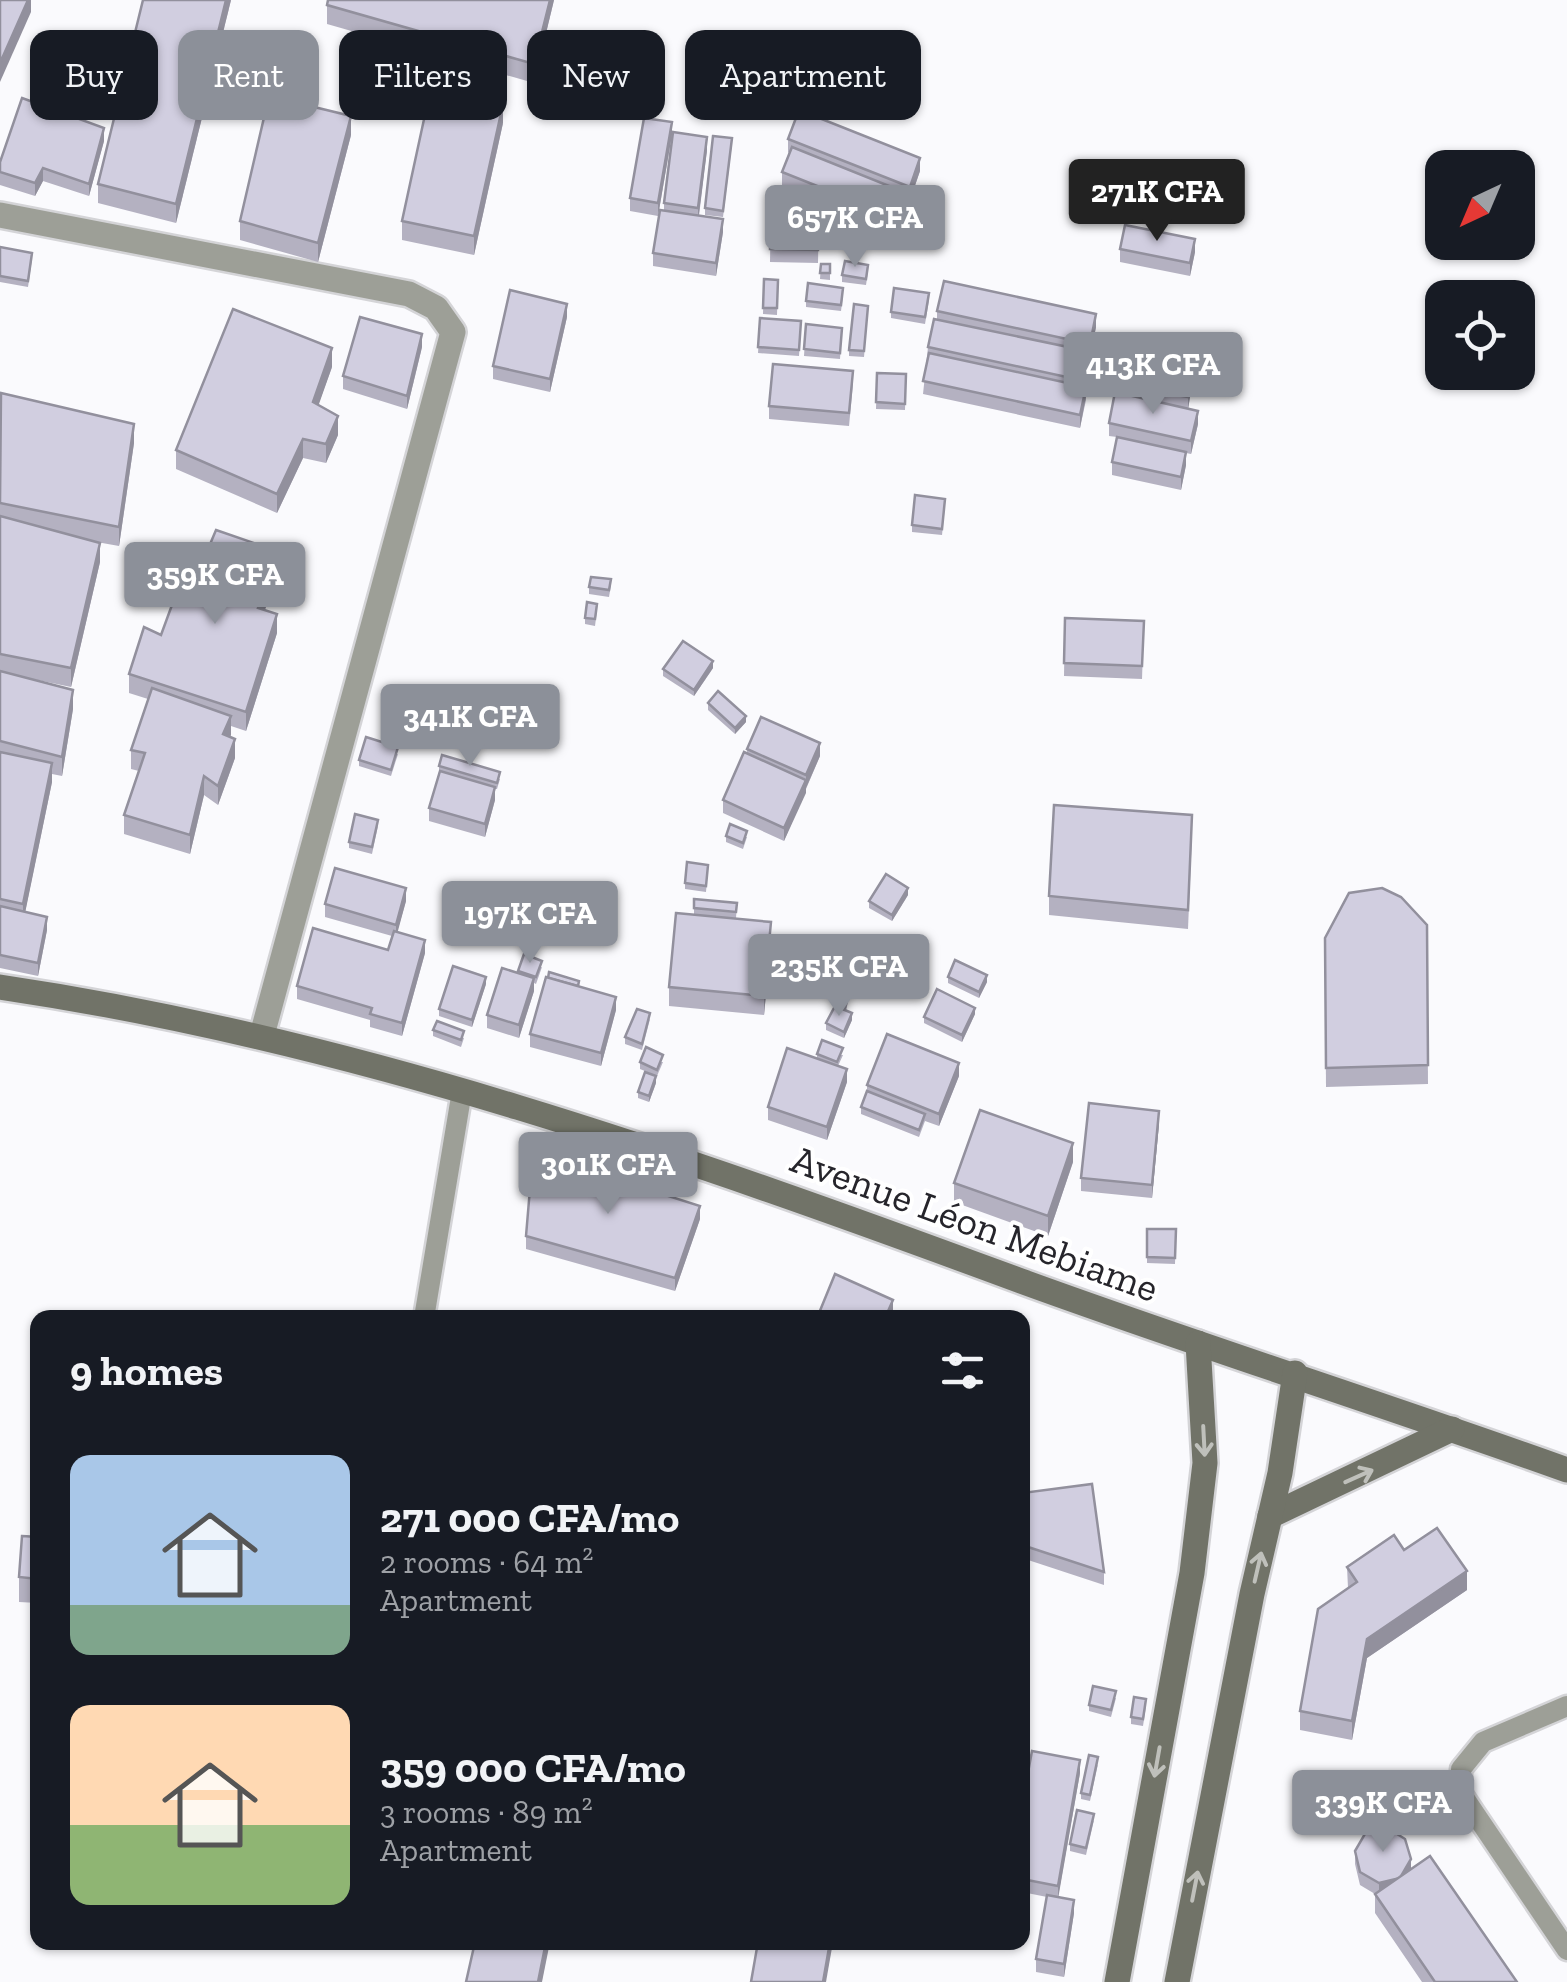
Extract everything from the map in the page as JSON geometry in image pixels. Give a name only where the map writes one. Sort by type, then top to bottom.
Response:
[{"type":"street","points":[[0,215],[409,294],[436,308],[453,332],[262,1035]]},
{"type":"street","name":"Avenue Léon Mebiame","points":[[0,987],[119,1004],[262,1035],[462,1091],[737,1177],[1198,1344],[1296,1373],[1567,1470]]},
{"type":"street","points":[[1117,1982],[1192,1573],[1205,1463],[1198,1344]]},
{"type":"street","points":[[1177,1982],[1296,1373]]},
{"type":"street","points":[[1270,1516],[1452,1429]]},
{"type":"lane","points":[[425,1310],[462,1091]]},
{"type":"lane","points":[[1567,1706],[1483,1742],[1461,1768],[1461,1792],[1567,1950]]},
{"type":"building","points":[[0,0],[28,0],[0,63]]},
{"type":"building","points":[[143,0],[226,0],[219,30],[178,30],[178,120],[197,120],[176,204],[98,184],[114,120],[158,120],[158,30],[136,30]]},
{"type":"building","points":[[328,0],[550,0],[542,30],[527,30],[527,62],[507,56],[507,30],[415,30],[327,5]]},
{"type":"building","points":[[22,98],[30,101],[30,120],[82,120],[104,128],[89,184],[43,168],[35,183],[0,172]]},
{"type":"building","points":[[319,108],[339,113],[339,120],[350,120],[318,243],[240,221],[263,120],[319,120]]},
{"type":"building","points":[[424,120],[499,120],[474,236],[402,221]]},
{"type":"building","points":[[644,120],[672,122],[658,203],[630,198]]},
{"type":"building","points":[[795,120],[824,120],[920,158],[910,187],[788,139]]},
{"type":"building","points":[[673,132],[707,137],[698,208],[664,203]]},
{"type":"building","points":[[713,136],[732,138],[723,211],[705,208]]},
{"type":"building","points":[[792,147],[904,192],[895,217],[782,172]]},
{"type":"building","points":[[771,202],[819,204],[818,250],[770,249]]},
{"type":"building","points":[[660,210],[723,219],[716,263],[653,253]]},
{"type":"building","points":[[1125,225],[1195,239],[1190,263],[1120,249]]},
{"type":"building","points":[[0,247],[32,253],[28,281],[0,276]]},
{"type":"building","points":[[845,261],[868,265],[866,279],[842,275]]},
{"type":"building","points":[[821,264],[830,264],[830,273],[820,273]]},
{"type":"building","points":[[764,279],[778,280],[777,308],[763,308]]},
{"type":"building","points":[[944,281],[1096,314],[1090,344],[937,311]]},
{"type":"building","points":[[808,283],[843,288],[841,305],[806,301]]},
{"type":"building","points":[[894,288],[929,293],[925,317],[891,312]]},
{"type":"building","points":[[510,290],[567,304],[550,379],[493,366]]},
{"type":"building","points":[[854,304],[868,306],[864,351],[849,350]]},
{"type":"building","points":[[233,309],[332,348],[313,402],[338,416],[326,444],[303,439],[277,494],[176,450]]},
{"type":"building","points":[[360,317],[422,334],[407,396],[343,376]]},
{"type":"building","points":[[760,318],[801,321],[799,350],[758,347]]},
{"type":"building","points":[[934,319],[1092,352],[1085,381],[928,347]]},
{"type":"building","points":[[806,324],[842,328],[840,353],[804,349]]},
{"type":"building","points":[[929,353],[1086,387],[1080,415],[923,381]]},
{"type":"building","points":[[1113,357],[1192,371],[1188,397],[1109,383]]},
{"type":"building","points":[[773,364],[853,371],[849,413],[769,406]]},
{"type":"building","points":[[877,373],[906,374],[905,404],[876,402]]},
{"type":"building","points":[[1115,392],[1198,411],[1191,441],[1109,423]]},
{"type":"building","points":[[1,393],[134,424],[119,527],[0,503]]},
{"type":"building","points":[[1117,437],[1186,452],[1181,477],[1112,462]]},
{"type":"building","points":[[915,495],[945,499],[942,529],[912,525]]},
{"type":"building","points":[[0,516],[100,543],[71,668],[0,654]]},
{"type":"building","points":[[216,530],[280,552],[258,608],[277,614],[246,712],[129,674],[144,627],[161,635],[183,575],[195,580]]},
{"type":"building","points":[[591,577],[611,579],[609,590],[589,587]]},
{"type":"building","points":[[587,602],[597,604],[595,619],[585,618]]},
{"type":"building","points":[[1065,618],[1144,621],[1142,666],[1064,663]]},
{"type":"building","points":[[683,641],[713,661],[694,690],[663,669]]},
{"type":"building","points":[[0,671],[73,690],[62,757],[0,741]]},
{"type":"building","points":[[152,688],[231,716],[223,734],[235,739],[218,786],[204,776],[190,835],[124,815],[145,753],[131,750]]},
{"type":"building","points":[[718,691],[746,716],[735,728],[708,703]]},
{"type":"building","points":[[761,717],[820,743],[806,775],[747,749]]},
{"type":"building","points":[[366,737],[398,747],[391,770],[359,760]]},
{"type":"building","points":[[0,752],[52,763],[23,904],[0,899]]},
{"type":"building","points":[[744,752],[806,780],[784,828],[723,800]]},
{"type":"building","points":[[442,755],[500,772],[497,783],[439,766]]},
{"type":"building","points":[[440,771],[495,787],[485,824],[429,808]]},
{"type":"building","points":[[1054,805],[1192,815],[1188,910],[1049,896]]},
{"type":"building","points":[[355,814],[378,820],[372,847],[349,842]]},
{"type":"building","points":[[730,824],[747,831],[743,843],[726,836]]},
{"type":"building","points":[[687,862],[708,865],[706,886],[685,883]]},
{"type":"building","points":[[335,868],[406,888],[396,925],[325,904]]},
{"type":"building","points":[[886,874],[908,888],[892,915],[869,901]]},
{"type":"building","points":[[1382,888],[1401,897],[1427,925],[1428,1065],[1326,1068],[1325,938],[1349,893]]},
{"type":"building","points":[[694,899],[737,903],[736,912],[694,908]]},
{"type":"building","points":[[0,906],[47,917],[38,963],[0,955]]},
{"type":"building","points":[[676,913],[771,922],[764,996],[669,987]]},
{"type":"building","points":[[313,928],[388,950],[394,931],[425,940],[402,1023],[370,1014],[372,1008],[297,986]]},
{"type":"building","points":[[859,952],[868,957],[864,965],[855,960]]},
{"type":"building","points":[[524,954],[542,961],[536,977],[518,971]]},
{"type":"building","points":[[955,960],[987,975],[979,992],[948,977]]},
{"type":"building","points":[[453,966],[486,977],[472,1020],[439,1009]]},
{"type":"building","points":[[502,968],[534,978],[519,1025],[487,1015]]},
{"type":"building","points":[[549,972],[579,981],[578,986],[548,978]]},
{"type":"building","points":[[546,977],[616,997],[601,1053],[530,1034]]},
{"type":"building","points":[[937,989],[975,1008],[962,1035],[924,1017]]},
{"type":"building","points":[[837,993],[848,996],[845,1008],[835,1005]]},
{"type":"building","points":[[835,1006],[852,1013],[844,1032],[826,1023]]},
{"type":"building","points":[[637,1009],[650,1013],[642,1044],[625,1037]]},
{"type":"building","points":[[437,1021],[464,1031],[461,1040],[433,1030]]},
{"type":"building","points":[[887,1034],[959,1063],[939,1114],[867,1085]]},
{"type":"building","points":[[822,1040],[843,1048],[837,1062],[817,1054]]},
{"type":"building","points":[[646,1047],[663,1055],[657,1070],[640,1062]]},
{"type":"building","points":[[787,1048],[847,1069],[827,1127],[768,1107]]},
{"type":"building","points":[[645,1072],[656,1076],[649,1096],[638,1092]]},
{"type":"building","points":[[867,1091],[925,1114],[919,1130],[861,1107]]},
{"type":"building","points":[[1089,1103],[1159,1111],[1152,1185],[1081,1178]]},
{"type":"building","points":[[980,1110],[1073,1143],[1048,1216],[954,1183]]},
{"type":"building","points":[[533,1153],[700,1206],[675,1278],[526,1236]]},
{"type":"building","points":[[1147,1229],[1176,1229],[1175,1258],[1147,1257]]},
{"type":"building","points":[[835,1274],[893,1300],[889,1310],[820,1310]]},
{"type":"building","points":[[1092,1484],[1104,1572],[1030,1548],[1030,1492]]},
{"type":"building","points":[[1437,1528],[1467,1571],[1367,1639],[1352,1721],[1300,1711],[1318,1609],[1357,1582],[1347,1567],[1394,1535],[1404,1550]]},
{"type":"building","points":[[22,1536],[30,1536],[30,1578],[19,1577]]},
{"type":"building","points":[[1093,1686],[1116,1691],[1111,1710],[1089,1705]]},
{"type":"building","points":[[1134,1697],[1146,1699],[1143,1719],[1131,1717]]},
{"type":"building","points":[[1032,1751],[1080,1760],[1058,1886],[1030,1881]]},
{"type":"building","points":[[1089,1755],[1098,1757],[1090,1795],[1081,1793]]},
{"type":"building","points":[[1077,1810],[1094,1814],[1086,1848],[1070,1844]]},
{"type":"building","points":[[1386,1827],[1405,1839],[1411,1859],[1400,1878],[1379,1883],[1360,1872],[1355,1851],[1366,1832]]},
{"type":"building","points":[[1430,1856],[1517,1982],[1435,1982],[1375,1894]]},
{"type":"building","points":[[1047,1895],[1074,1900],[1064,1964],[1036,1959]]},
{"type":"building","points":[[473,1950],[544,1950],[538,1982],[466,1982]]},
{"type":"building","points":[[757,1950],[829,1950],[823,1982],[751,1982]]}]
